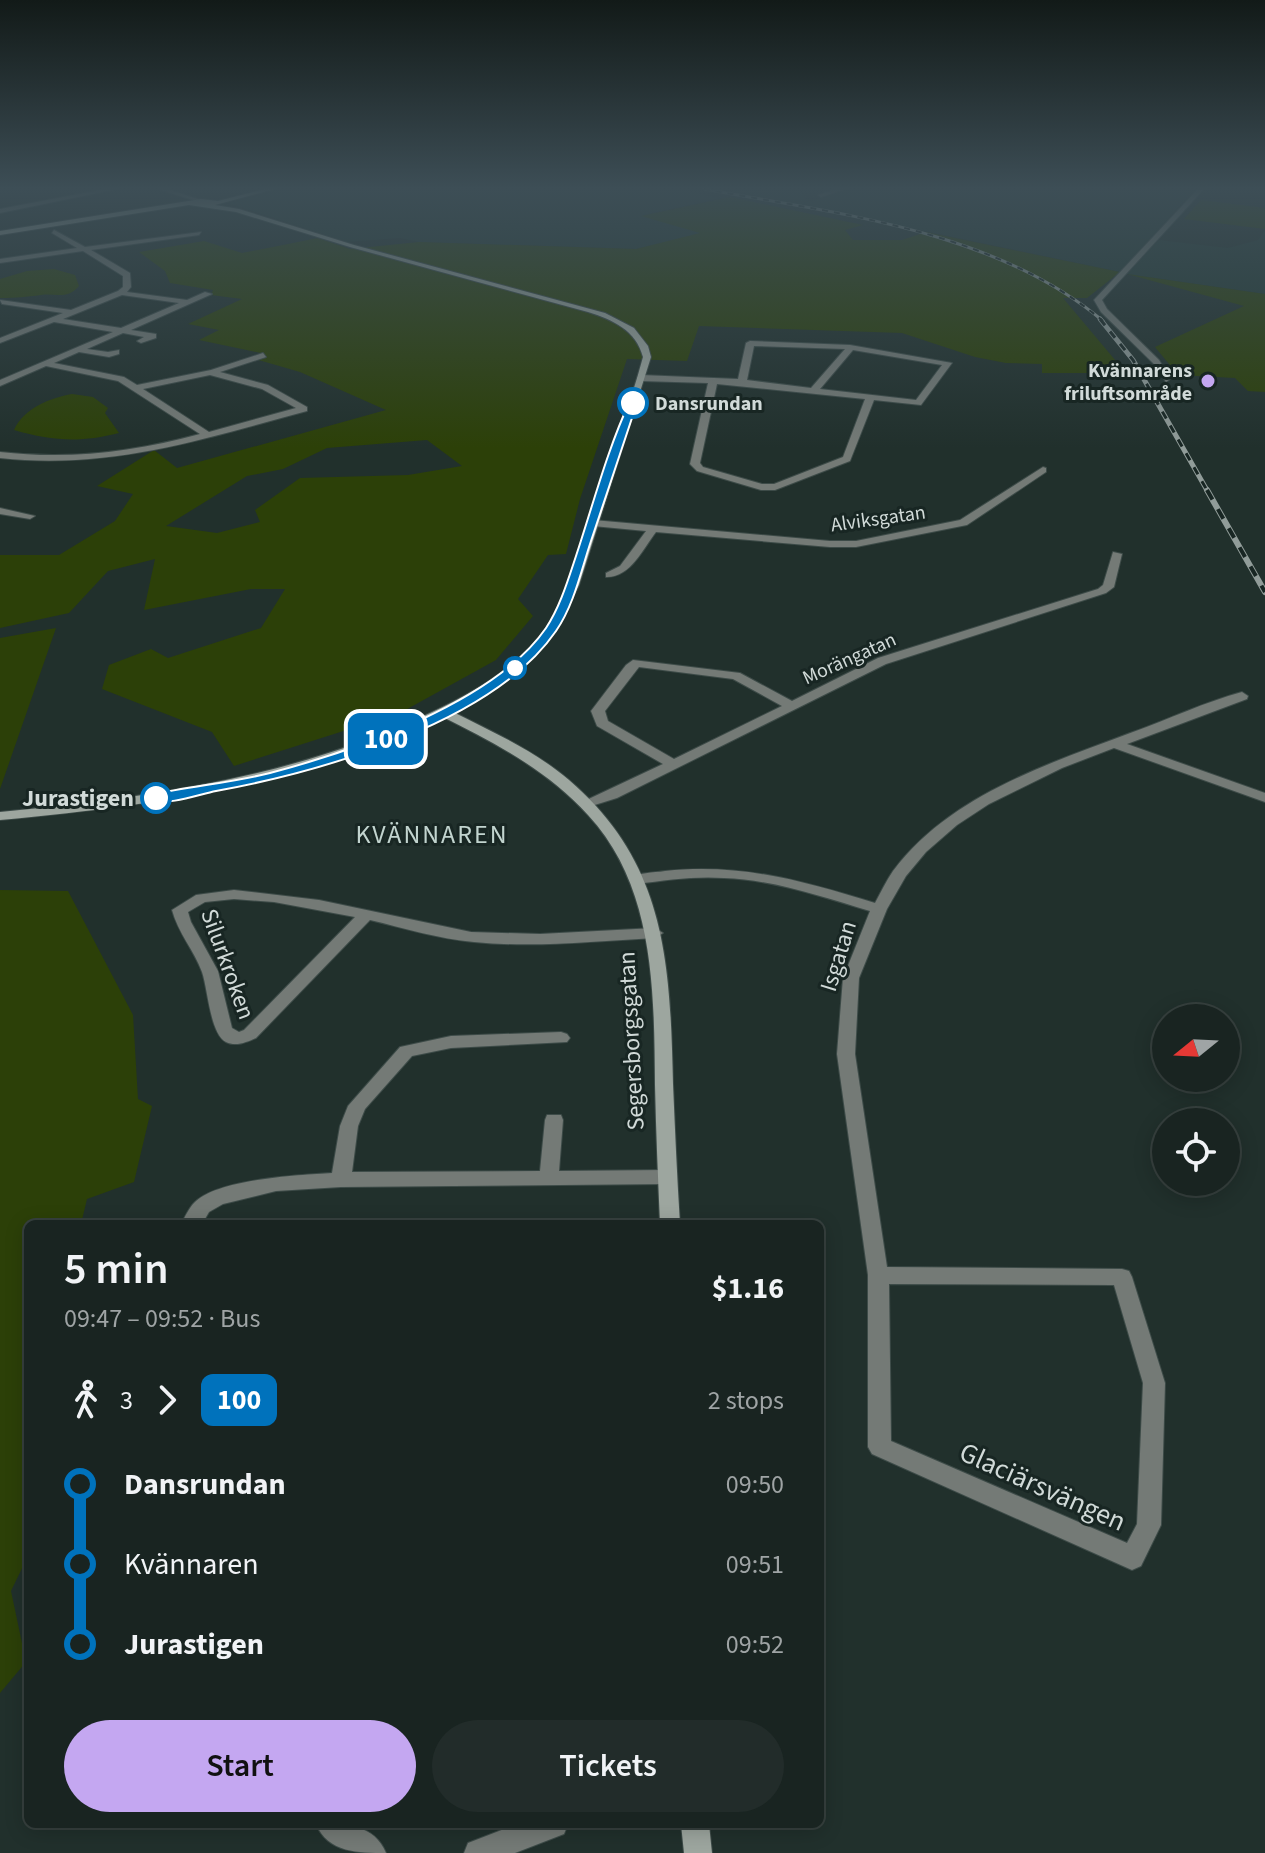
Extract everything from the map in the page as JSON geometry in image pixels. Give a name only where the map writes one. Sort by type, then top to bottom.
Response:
[{"type":"main road","points":[[0,816],[156,798],[271,777],[360,749],[443,712],[502,678],[526,658],[551,630],[593,523],[641,378],[647,357],[646,348],[632,331],[612,318],[465,275]]},
{"type":"main road","name":"Segersborgsgatan","points":[[443,712],[546,769],[585,804],[616,841],[637,879],[655,933],[662,982],[670,1220]]},
{"type":"main road","points":[[695,1828],[698,1853]]},
{"type":"street","points":[[121,293],[129,282],[127,275]]},
{"type":"street","points":[[1120,275],[1098,300],[1099,305],[1156,362],[1166,379]]},
{"type":"street","points":[[0,341],[121,293],[187,302]]},
{"type":"street","points":[[0,383],[208,294]]},
{"type":"street","points":[[2,302],[71,313]]},
{"type":"street","points":[[54,319],[153,336],[141,341]]},
{"type":"street","points":[[0,333],[14,336]]},
{"type":"street","points":[[641,378],[742,382],[918,403],[948,363],[850,347],[750,343],[742,382]]},
{"type":"street","points":[[814,390],[849,352],[850,347]]},
{"type":"street","points":[[78,350],[109,355],[116,352]]},
{"type":"street","points":[[136,388],[210,372],[263,355]]},
{"type":"street","points":[[45,363],[111,375],[206,434]]},
{"type":"street","points":[[0,455],[41,460],[106,457],[304,409],[265,387],[210,372]]},
{"type":"street","points":[[713,381],[695,464],[700,469],[761,487],[780,487],[847,459],[870,398]]},
{"type":"street","name":"Alviksgatan","points":[[593,523],[856,544],[963,523],[1043,470]]},
{"type":"street","points":[[0,511],[30,516]]},
{"type":"street","points":[[610,575],[624,568],[654,527]]},
{"type":"street","name":"Morängatan","points":[[585,804],[612,795],[882,661],[1102,591],[1108,587],[1117,554]]},
{"type":"street","points":[[674,765],[602,723],[598,711],[637,663],[736,676],[791,705]]},
{"type":"street","name":"Isgatan","points":[[880,1447],[878,1275],[846,1054],[851,978],[879,909],[899,874],[952,822],[1018,782],[1242,696]]},
{"type":"street","points":[[1115,744],[1265,798]]},
{"type":"street","points":[[637,879],[700,873],[737,874],[774,879],[879,909]]},
{"type":"street","name":"Silurkroken","points":[[367,914],[250,1034],[240,1038],[230,1037],[224,1029],[210,971],[183,922],[180,910],[188,901],[223,895],[296,900],[367,914],[438,932],[493,938],[544,939],[655,933]]},
{"type":"street","points":[[341,1180],[349,1126],[357,1106],[406,1051],[421,1045],[451,1042],[561,1038]]},
{"type":"street","points":[[549,1177],[554,1120]]},
{"type":"street","points":[[194,1220],[202,1207],[218,1198],[276,1184],[341,1180],[667,1177]]},
{"type":"street","name":"Glaciärsvängen","points":[[878,1275],[1122,1277],[1154,1383],[1149,1525],[1132,1558],[880,1447]]},
{"type":"street","points":[[336,1828],[372,1853]]},
{"type":"street","points":[[478,1853],[544,1828]]},
{"type":"shaded area","points":[[1137,275],[1265,275],[1265,294]]},
{"type":"green space","points":[[12,275],[75,275],[79,286],[66,294],[0,298],[0,279]]},
{"type":"green space","points":[[167,275],[1116,275],[1087,298],[1063,298],[1126,373],[1042,373],[1042,364],[1006,363],[975,357],[902,333],[699,326],[687,361],[627,359],[580,499],[566,554],[548,555],[518,599],[533,616],[496,660],[400,713],[234,766],[212,732],[102,689],[109,665],[151,649],[168,658],[261,628],[285,589],[251,589],[144,610],[155,559],[108,571],[69,613],[0,628],[0,555],[59,555],[115,521],[133,494],[97,486],[154,450],[177,468],[386,410],[300,372],[255,359],[261,353],[199,340],[219,330],[188,324],[242,299],[211,295],[213,290],[170,283]],"holes":[[[427,440],[462,466],[408,475],[300,478],[255,510],[260,522],[217,533],[166,526],[247,476],[283,469],[327,448]]]},
{"type":"green space","points":[[1132,275],[1265,294],[1265,392],[1248,391],[1235,378],[1178,375],[1155,347],[1244,306]]},
{"type":"green space","points":[[72,394],[93,397],[108,408],[105,413],[119,433],[66,439],[14,430],[18,422],[38,405]]},
{"type":"green space","points":[[56,628],[0,789],[0,638]]},
{"type":"green space","points":[[0,890],[68,891],[133,1015],[138,1099],[152,1106],[134,1182],[87,1199],[82,1220],[24,1220],[24,1564],[11,1591],[24,1664],[0,1693]]},
{"type":"railway","points":[[1032,275],[1060,290],[1103,321]]},
{"type":"railway","points":[[1100,319],[1133,360],[1208,492]]},
{"type":"railway","points":[[1207,490],[1265,592]]},
{"type":"bus line","name":"100","points":[[156,798],[271,777],[360,749],[404,732],[477,694],[515,668],[551,630],[568,593],[633,403]]},
{"type":"place","name":"Kvännarens friluftsområde","points":[[1208,381]]},
{"type":"place","name":"Dansrundan","points":[[633,403]]},
{"type":"place","name":"Jurastigen","points":[[156,798]]},
{"type":"district","name":"KVÄNNAREN","points":[[432,834]]}]
